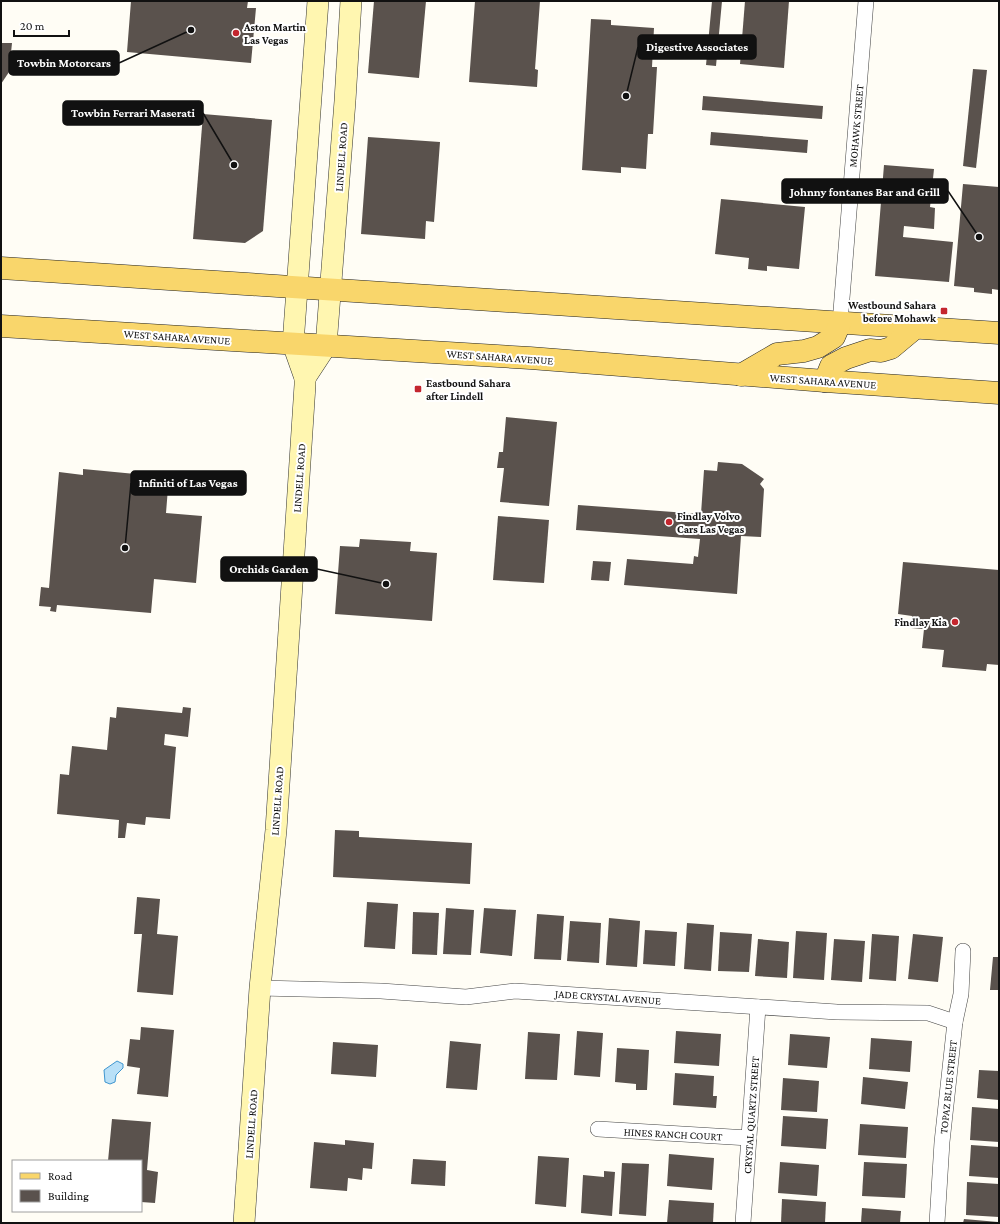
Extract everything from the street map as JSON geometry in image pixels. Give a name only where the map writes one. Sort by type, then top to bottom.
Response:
[{"type":"main road","points":[[1,268],[296,286],[999,333]]},
{"type":"main road","points":[[742,374],[777,354],[804,351],[818,347],[834,337],[840,323]]},
{"type":"main road","name":"WEST SAHARA AVENUE","points":[[1,326],[326,346],[999,393]]},
{"type":"main road","points":[[825,382],[831,366],[846,358],[870,350],[881,351],[891,348],[915,328]]},
{"type":"street","name":"LINDELL ROAD","points":[[244,1223],[260,988],[276,830],[305,378],[293,344],[296,286],[318,1]]},
{"type":"street","name":"LINDELL ROAD","points":[[305,378],[326,346],[345,101],[351,1]]},
{"type":"street","name":"MOHAWK STREET","points":[[840,323],[866,1]]},
{"type":"street","name":"TOPAZ BLUE STREET","points":[[937,1223],[942,1142],[955,1022],[961,994],[963,951]]},
{"type":"street","name":"JADE CRYSTAL AVENUE","points":[[260,988],[381,991],[466,998],[514,991],[837,1012],[928,1013],[955,1022]]},
{"type":"street","name":"CRYSTAL QUARTZ STREET","points":[[743,1223],[758,1007]]},
{"type":"street","name":"HINES RANCH COURT","points":[[598,1129],[749,1138]]},
{"type":"water","points":[[117,1061],[123,1064],[123,1068],[116,1075],[115,1082],[110,1084],[105,1082],[104,1070]]},
{"type":"building","points":[[131,1],[248,1],[247,8],[256,8],[251,63],[127,52]]},
{"type":"building","points":[[374,1],[426,1],[419,78],[368,73]]},
{"type":"building","points":[[475,1],[540,1],[535,69],[538,70],[537,87],[469,82]]},
{"type":"building","points":[[712,1],[722,1],[716,66],[706,65]]},
{"type":"building","points":[[745,1],[789,1],[784,68],[740,64]]},
{"type":"building","points":[[591,19],[611,20],[611,25],[654,28],[652,67],[657,67],[653,134],[648,134],[646,169],[621,167],[621,173],[582,170]]},
{"type":"building","points":[[1,43],[12,43],[9,72],[1,84]]},
{"type":"building","points":[[973,69],[987,70],[976,168],[963,166]]},
{"type":"building","points":[[703,96],[823,106],[822,119],[702,110]]},
{"type":"building","points":[[203,114],[272,120],[263,231],[245,243],[193,239]]},
{"type":"building","points":[[711,132],[808,140],[807,153],[710,145]]},
{"type":"building","points":[[368,137],[440,142],[434,222],[426,221],[425,239],[361,234]]},
{"type":"building","points":[[884,165],[934,169],[930,207],[935,208],[934,229],[904,226],[903,237],[953,242],[949,282],[875,276]]},
{"type":"building","points":[[963,184],[999,187],[999,290],[992,289],[992,294],[974,292],[974,288],[954,286]]},
{"type":"building","points":[[721,199],[805,207],[799,269],[767,266],[767,271],[748,269],[749,258],[715,254]]},
{"type":"building","points":[[506,417],[557,422],[549,506],[500,502],[504,468],[497,468],[499,452],[503,452]]},
{"type":"building","name":"Findlay Volvo Cars Las Vegas","points":[[718,462],[742,464],[764,479],[760,484],[764,489],[761,537],[741,536],[737,594],[624,585],[627,559],[693,564],[694,556],[698,557],[700,539],[576,530],[578,505],[701,514],[704,470],[717,471]]},
{"type":"building","points":[[83,469],[146,475],[146,478],[151,479],[150,486],[168,488],[166,513],[202,516],[196,583],[154,579],[151,613],[57,605],[56,612],[50,611],[51,607],[39,606],[41,587],[49,588],[59,472],[83,475]]},
{"type":"building","points":[[498,516],[549,520],[544,583],[493,580]]},
{"type":"building","points":[[360,539],[411,542],[410,551],[437,553],[432,621],[335,614],[340,546],[359,547]]},
{"type":"building","points":[[593,561],[611,562],[609,581],[591,580]]},
{"type":"building","name":"Findlay Kia","points":[[903,562],[999,570],[999,665],[987,664],[986,671],[942,667],[944,650],[922,648],[924,629],[911,628],[912,616],[898,614]]},
{"type":"building","points":[[117,707],[182,713],[183,707],[191,708],[188,737],[165,734],[164,745],[176,747],[170,819],[146,817],[145,825],[127,823],[125,838],[118,838],[119,820],[57,814],[60,774],[69,775],[72,746],[107,750],[110,717],[116,718]]},
{"type":"building","points":[[335,830],[359,831],[359,837],[472,843],[470,884],[333,877]]},
{"type":"building","points":[[137,897],[160,899],[157,934],[178,936],[173,995],[137,992],[142,934],[134,934]]},
{"type":"building","points":[[367,902],[398,904],[395,949],[364,947]]},
{"type":"building","points":[[446,908],[474,910],[471,955],[443,954]]},
{"type":"building","points":[[484,908],[516,910],[512,956],[480,953]]},
{"type":"building","points":[[413,912],[439,913],[437,955],[412,954]]},
{"type":"building","points":[[537,914],[564,916],[561,960],[534,959]]},
{"type":"building","points":[[609,918],[640,921],[637,967],[606,965]]},
{"type":"building","points":[[570,921],[601,923],[599,963],[567,961]]},
{"type":"building","points":[[687,923],[714,925],[711,971],[684,969]]},
{"type":"building","points":[[645,930],[677,932],[675,966],[643,964]]},
{"type":"building","points":[[796,931],[827,933],[824,980],[793,978]]},
{"type":"building","points":[[720,932],[752,934],[749,972],[718,971]]},
{"type":"building","points":[[872,934],[899,936],[896,981],[869,979]]},
{"type":"building","points":[[913,934],[943,937],[938,982],[908,979]]},
{"type":"building","points":[[758,939],[789,942],[787,978],[755,976]]},
{"type":"building","points":[[834,939],[865,941],[862,982],[831,980]]},
{"type":"building","points":[[993,957],[999,957],[999,990],[990,990]]},
{"type":"building","points":[[141,1027],[174,1030],[168,1097],[137,1094],[140,1068],[127,1066],[130,1039],[140,1040]]},
{"type":"building","points":[[577,1031],[603,1033],[600,1077],[574,1075]]},
{"type":"building","points":[[676,1031],[721,1034],[719,1066],[674,1063]]},
{"type":"building","points":[[528,1032],[560,1034],[557,1080],[525,1079]]},
{"type":"building","points":[[790,1034],[830,1037],[827,1068],[788,1065]]},
{"type":"building","points":[[871,1038],[912,1041],[910,1072],[869,1069]]},
{"type":"building","points":[[450,1041],[481,1044],[477,1090],[446,1088]]},
{"type":"building","points":[[333,1042],[378,1045],[376,1077],[331,1074]]},
{"type":"building","points":[[617,1048],[649,1050],[647,1090],[636,1090],[636,1084],[615,1082]]},
{"type":"building","points":[[979,1070],[999,1071],[999,1100],[977,1098]]},
{"type":"building","points":[[675,1073],[714,1076],[713,1096],[717,1096],[716,1108],[673,1105]]},
{"type":"building","points":[[863,1077],[908,1082],[905,1109],[861,1104]]},
{"type":"building","points":[[783,1078],[819,1081],[817,1112],[781,1110]]},
{"type":"building","points":[[972,1107],[999,1109],[999,1142],[970,1140]]},
{"type":"building","points":[[783,1116],[828,1119],[826,1149],[781,1146]]},
{"type":"building","points":[[112,1119],[151,1122],[147,1170],[158,1172],[155,1203],[142,1202],[142,1160],[108,1160]]},
{"type":"building","points":[[860,1124],[908,1127],[906,1158],[858,1155]]},
{"type":"building","points":[[345,1140],[374,1143],[372,1169],[363,1168],[362,1180],[348,1178],[347,1191],[310,1188],[314,1142],[345,1145]]},
{"type":"building","points":[[971,1145],[999,1147],[999,1178],[969,1176]]},
{"type":"building","points":[[669,1154],[714,1158],[712,1190],[667,1186]]},
{"type":"building","points":[[538,1156],[569,1158],[566,1207],[535,1204]]},
{"type":"building","points":[[413,1159],[446,1161],[445,1186],[411,1184]]},
{"type":"building","points":[[780,1162],[819,1165],[817,1196],[778,1193]]},
{"type":"building","points":[[864,1162],[907,1164],[905,1198],[862,1196]]},
{"type":"building","points":[[622,1163],[649,1164],[646,1216],[619,1214]]},
{"type":"building","points":[[604,1171],[615,1172],[612,1216],[581,1213],[583,1175],[604,1177]]},
{"type":"building","points":[[967,1182],[999,1184],[999,1217],[966,1215]]},
{"type":"building","points":[[782,1199],[826,1202],[825,1223],[781,1223]]},
{"type":"building","points":[[669,1200],[714,1203],[713,1223],[667,1223]]},
{"type":"building","points":[[862,1208],[901,1211],[900,1223],[861,1223]]},
{"type":"building","points":[[964,1219],[998,1222],[998,1223],[963,1223]]},
{"type":"place","name":"Towbin Motorcars","points":[[191,30]]},
{"type":"place","name":"Aston Martin Las Vegas","points":[[236,33]]},
{"type":"place","name":"Digestive Associates","points":[[626,96]]},
{"type":"place","name":"Towbin Ferrari Maserati","points":[[234,165]]},
{"type":"place","name":"Johnny fontanes Bar and Grill","points":[[979,237]]},
{"type":"place","name":"Westbound Sahara before Mohawk","points":[[944,311]]},
{"type":"place","name":"Eastbound Sahara after Lindell","points":[[418,389]]},
{"type":"place","name":"Findlay Volvo Cars Las Vegas","points":[[669,522]]},
{"type":"place","name":"Infiniti of Las Vegas","points":[[125,548]]},
{"type":"place","name":"Orchids Garden","points":[[386,584]]},
{"type":"place","name":"Findlay Kia","points":[[955,622]]}]
